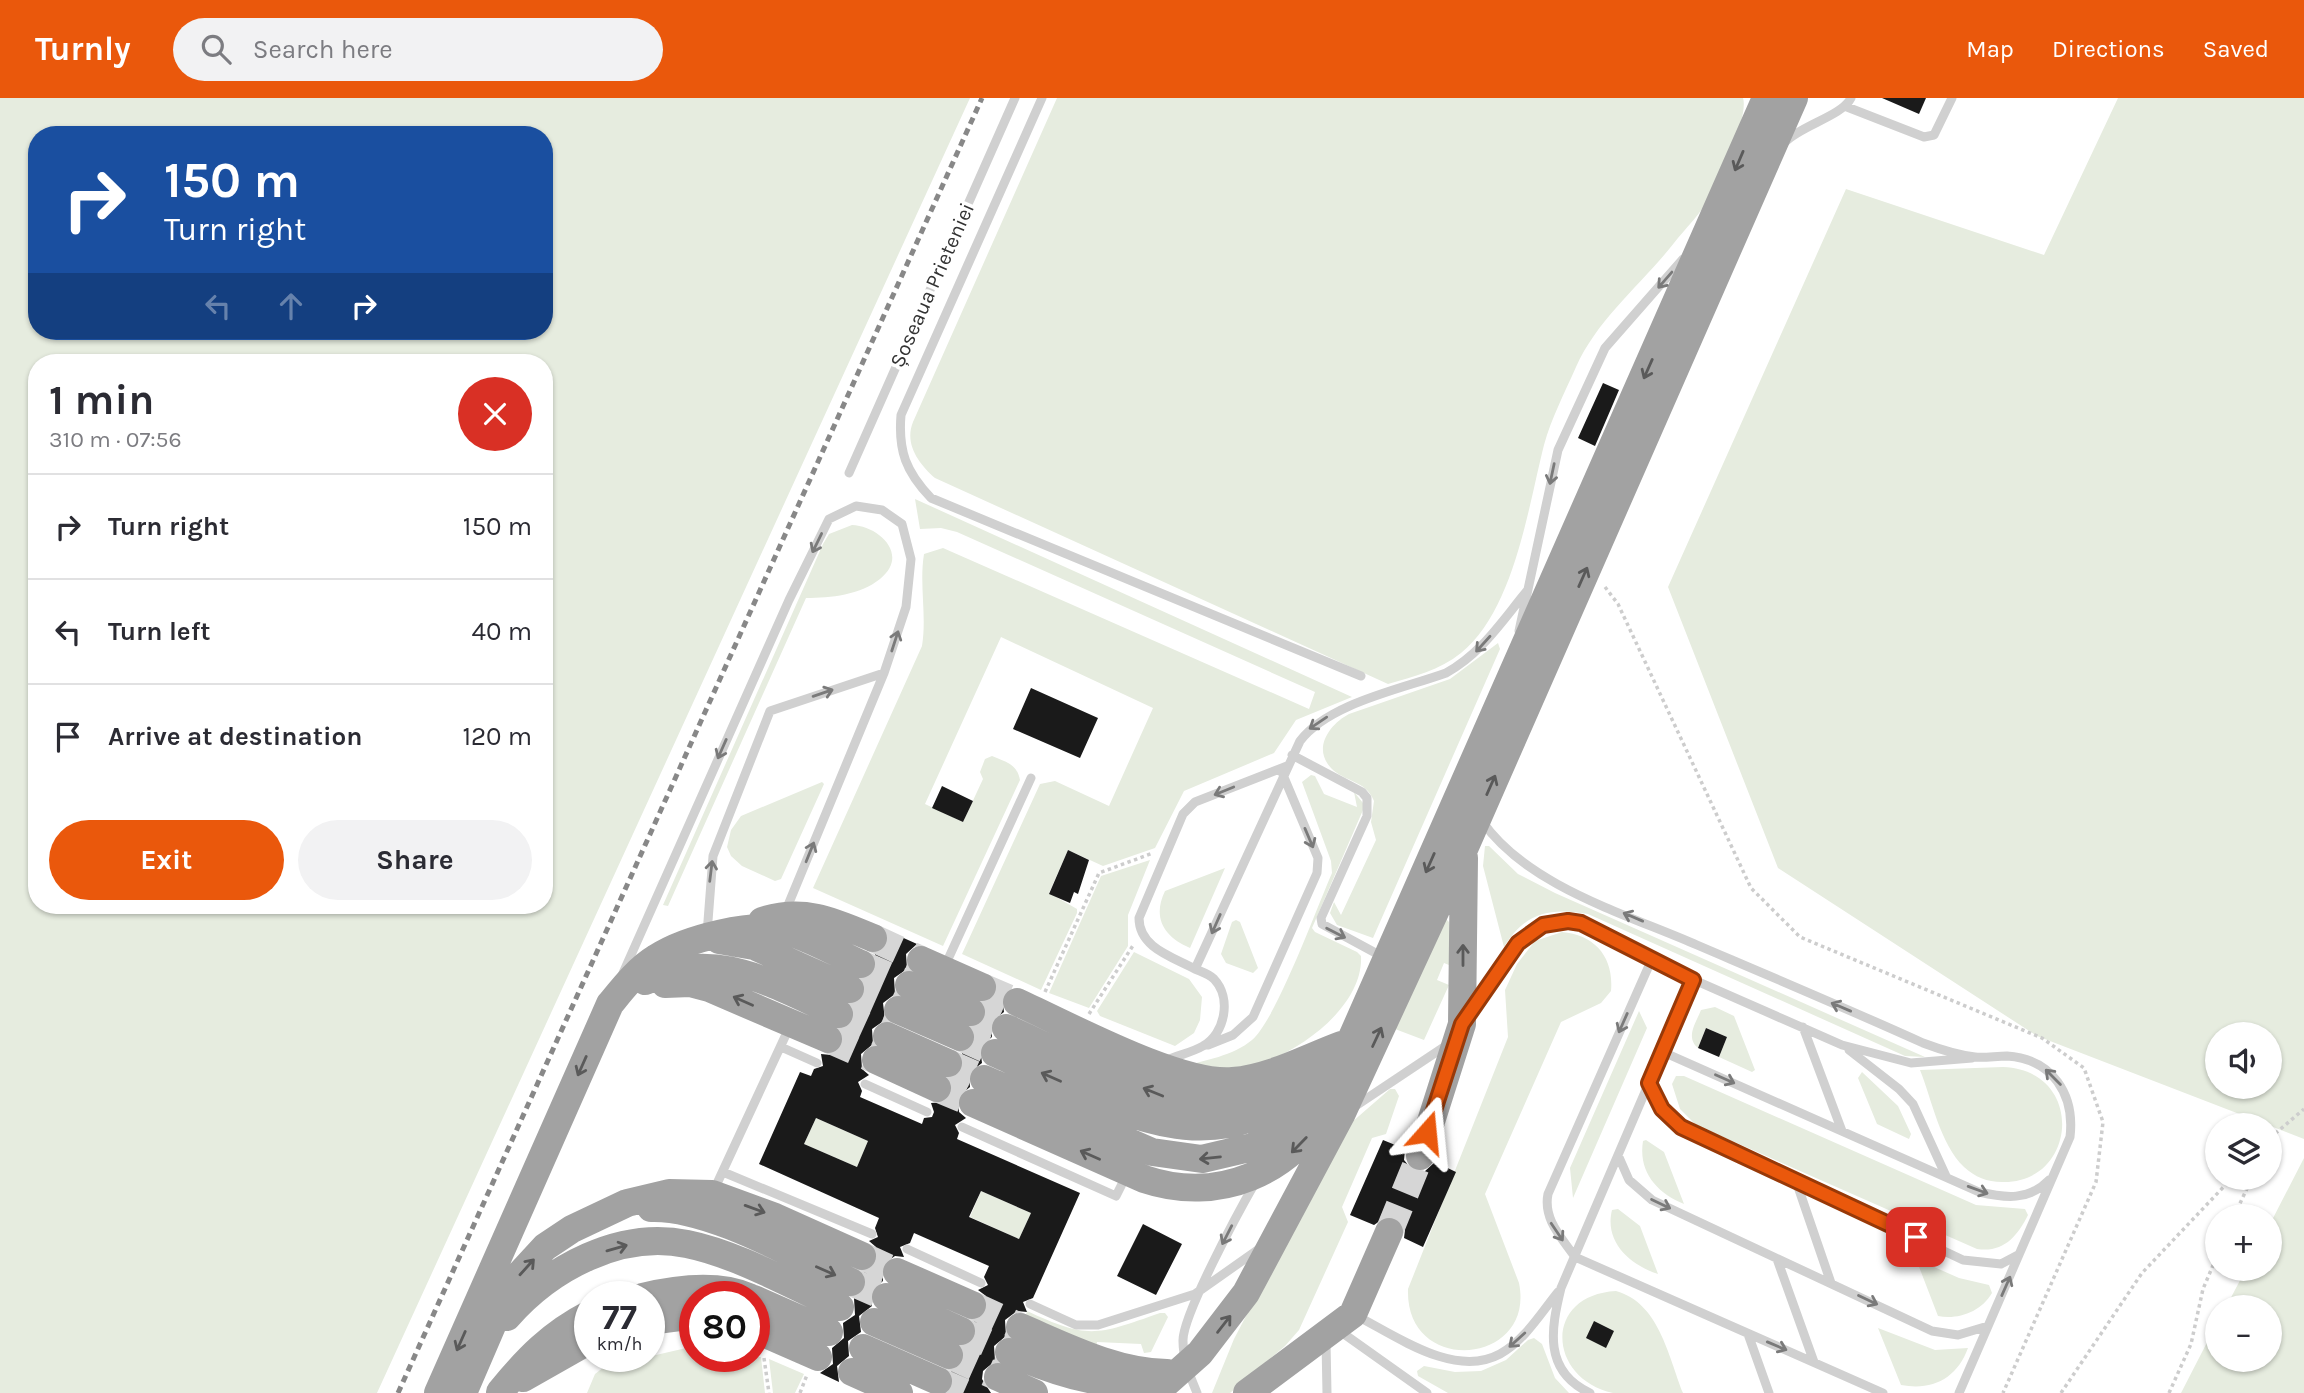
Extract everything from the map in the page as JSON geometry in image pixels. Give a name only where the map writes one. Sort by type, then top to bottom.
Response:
[{"type":"highway","points":[[1155,1393],[1182,1370],[1227,1320],[1278,1236],[1341,1115],[1464,849],[1794,98]]},
{"type":"highway","points":[[1350,1042],[1336,1091],[1316,1126],[1290,1154],[1259,1175],[1216,1187],[1122,1184],[973,1103],[1152,1152],[1202,1159],[1253,1147],[1295,1120],[1327,1083],[1350,1042],[1387,959],[1710,229],[1763,100]]},
{"type":"highway","points":[[1420,1156],[1460,1031],[1464,849]]},
{"type":"highway","points":[[438,1393],[610,1004],[629,981],[657,957],[784,915],[817,916],[873,938]]},
{"type":"highway","points":[[706,939],[754,946],[856,976],[788,931],[769,928],[734,930]]},
{"type":"highway","points":[[904,998],[971,1012],[932,965]]},
{"type":"highway","points":[[705,966],[748,975],[828,1039],[786,1035],[726,994],[690,984],[650,987],[610,1004],[656,976],[673,970],[705,966]]},
{"type":"highway","points":[[1014,1023],[1141,1118],[1185,1128],[1206,1128],[1248,1121],[1268,1111],[1296,1093],[1350,1042]]},
{"type":"highway","points":[[1014,1023],[1079,1030],[1156,1064],[1206,1081],[1232,1082],[1272,1072],[1350,1042]]},
{"type":"highway","points":[[876,1060],[938,1088]]},
{"type":"highway","points":[[463,1393],[500,1307],[521,1273],[545,1247],[572,1229],[627,1203],[718,1183],[775,1217],[867,1245]]},
{"type":"highway","points":[[600,1217],[634,1208],[672,1207],[714,1221],[851,1282]]},
{"type":"highway","points":[[1257,1389],[1338,1326],[1389,1232]]},
{"type":"highway","points":[[485,1342],[525,1297],[555,1275],[604,1252],[649,1240],[688,1244],[725,1257],[829,1332]]},
{"type":"highway","points":[[902,1260],[977,1294]]},
{"type":"highway","points":[[770,1306],[829,1332]]},
{"type":"highway","points":[[1025,1315],[1091,1358],[1141,1371],[1182,1370]]},
{"type":"highway","points":[[500,1393],[531,1354],[551,1336],[574,1323]]},
{"type":"highway","points":[[770,1330],[829,1332]]},
{"type":"highway","points":[[869,1335],[955,1343]]},
{"type":"highway","points":[[869,1335],[938,1381]]},
{"type":"highway","points":[[869,1335],[898,1393]]},
{"type":"highway","points":[[500,1393],[574,1349]]},
{"type":"highway","points":[[1034,1393],[1003,1365],[1104,1388],[1141,1387],[1182,1370]]},
{"type":"lane","name":"Șoseaua Prieteniei","points":[[849,473],[1015,98]]},
{"type":"lane","points":[[1042,98],[901,415],[900,445],[909,472],[931,498],[1361,676]]},
{"type":"lane","points":[[1768,158],[1803,127],[1849,103],[1924,137],[1934,135],[1952,98]]},
{"type":"lane","points":[[1507,688],[1558,450],[1605,348],[1710,229]]},
{"type":"lane","points":[[610,1004],[650,910],[829,519],[856,506],[882,510],[902,524],[911,559],[906,607],[884,673],[784,915]]},
{"type":"lane","points":[[1195,969],[1285,771],[1310,727],[1332,714],[1446,673],[1462,664],[1487,641],[1527,591]]},
{"type":"lane","points":[[706,939],[713,856],[770,711],[884,673]]},
{"type":"lane","points":[[1293,755],[1362,792],[1367,799],[1367,816],[1321,918],[1322,924],[1387,959]]},
{"type":"lane","points":[[1205,1045],[1222,1023],[1225,1003],[1219,985],[1212,976],[1155,948],[1141,933],[1139,918],[1183,814],[1195,802],[1285,771]]},
{"type":"lane","points":[[1156,1064],[1233,1035],[1253,1017],[1317,873],[1318,858],[1285,771]]},
{"type":"lane","points":[[932,965],[1031,778]]},
{"type":"lane","points":[[1478,815],[1503,846],[1524,864],[1572,890],[1923,1043],[1976,1057]]},
{"type":"lane","points":[[1341,1115],[1460,1031],[1518,943],[1543,925],[1568,921],[1581,923],[1651,961],[1842,1045],[1911,1063],[1948,1062],[1976,1057],[2026,1059],[2055,1077],[2064,1089],[2072,1112],[2070,1137],[1959,1393]]},
{"type":"lane","points":[[1651,961],[1548,1194],[1545,1208],[1551,1222],[1575,1257],[1883,1393]]},
{"type":"lane","points":[[1590,1393],[1570,1380],[1555,1353],[1552,1325],[1561,1288],[1693,980]]},
{"type":"lane","points":[[1803,1027],[1842,1131]]},
{"type":"lane","points":[[718,1183],[786,1035]]},
{"type":"lane","points":[[1842,1045],[1884,1076],[1913,1104],[1946,1176]]},
{"type":"lane","points":[[1663,1052],[1979,1192],[2006,1197],[2035,1192],[2054,1176]]},
{"type":"lane","points":[[876,1060],[938,1088]]},
{"type":"lane","points":[[1649,1083],[1662,1109],[1681,1127],[1963,1260],[2001,1264],[2020,1254]]},
{"type":"lane","points":[[1618,1155],[1629,1180],[1652,1200],[1777,1259],[1947,1335],[1970,1333],[1988,1326]]},
{"type":"lane","points":[[1197,1393],[1182,1370],[1184,1331],[1259,1175]]},
{"type":"lane","points":[[1797,1181],[1831,1283]]},
{"type":"lane","points":[[1025,1315],[1086,1326],[1159,1307],[1202,1289],[1278,1236]]},
{"type":"lane","points":[[1777,1259],[1814,1362]]},
{"type":"lane","points":[[1338,1326],[1449,1359],[1472,1362],[1499,1355],[1522,1336],[1561,1288]]},
{"type":"lane","points":[[1327,1393],[1338,1326]]},
{"type":"lane","points":[[1338,1326],[1427,1393]]},
{"type":"lane","points":[[1748,1334],[1769,1393]]},
{"type":"path","points":[[1588,566],[1618,604],[1751,888],[1800,937],[2042,1038],[2084,1068],[2103,1122],[2096,1182],[2003,1393]]},
{"type":"path","points":[[1014,1023],[1099,873],[1168,848]]},
{"type":"path","points":[[1079,1030],[1141,933]]},
{"type":"path","points":[[2282,1128],[2304,1109]]},
{"type":"path","points":[[2061,1393],[2142,1273],[2221,1190]]},
{"type":"path","points":[[2169,1393],[2191,1344],[2206,1281]]},
{"type":"path","points":[[765,1372],[769,1393]]},
{"type":"shaded area","points":[[0,98],[970,98],[377,1393],[0,1393]]},
{"type":"shaded area","points":[[1057,98],[1743,98],[1744,107],[1732,147],[1706,203],[1662,258],[1608,317],[1585,349],[1576,367],[1547,435],[1525,527],[1506,585],[1494,611],[1479,634],[1453,659],[1426,672],[1388,684],[935,478],[915,453],[910,438],[913,422]]},
{"type":"shaded area","points":[[2118,98],[2304,98],[2304,1139],[2282,1131],[2282,1113],[2237,1113],[2037,1036],[1778,868],[1668,587],[1846,189],[2044,255]]},
{"type":"shaded area","points":[[915,499],[1352,697],[1296,720],[1274,753],[1184,791],[1155,848],[1103,866],[1068,850],[1049,893],[1077,909],[1077,913],[1041,990],[962,954],[1040,784],[1055,781],[1109,806],[1153,708],[1001,637],[925,804],[963,822],[983,779],[980,772],[985,759],[992,756],[1014,767],[1020,780],[943,946],[813,888],[922,646],[924,554],[943,548],[1309,709],[1315,692],[957,532],[941,528],[920,529]]},
{"type":"shaded area","points":[[852,525],[872,530],[887,543],[892,561],[889,570],[864,589],[835,596],[806,598],[668,906],[663,905],[823,544],[829,534]]},
{"type":"shaded area","points":[[1498,643],[1500,649],[1373,938],[1337,925],[1330,913],[1334,902],[1341,915],[1376,840],[1371,822],[1374,801],[1366,789],[1331,768],[1323,753],[1326,737],[1342,718],[1349,714],[1450,679]]},
{"type":"shaded area","points":[[1311,775],[1315,776],[1324,794],[1357,807],[1354,792],[1363,803],[1363,810],[1312,928],[1361,956],[1358,977],[1349,997],[1334,1016],[1316,1033],[1273,1059],[1231,1071],[1182,1067],[1228,1054],[1252,1040],[1273,1010],[1284,987],[1332,873],[1331,861],[1302,782]]},
{"type":"shaded area","points":[[822,782],[824,784],[781,879],[775,881],[742,866],[731,856],[727,847],[731,830],[741,816]]},
{"type":"shaded area","points":[[1485,846],[1489,846],[1518,874],[1555,893],[1925,1057],[1905,1056],[1588,914],[1562,911],[1539,915],[1520,927],[1504,947],[1483,866]]},
{"type":"shaded area","points":[[1150,860],[1128,915],[1128,946],[1089,1008],[1049,993],[1101,876]]},
{"type":"shaded area","points":[[1225,868],[1190,948],[1181,944],[1167,932],[1160,918],[1161,901],[1165,891]]},
{"type":"shaded area","points":[[1445,918],[1449,922],[1454,967],[1444,963],[1437,980],[1449,985],[1424,1040],[1395,1029]]},
{"type":"shaded area","points":[[1232,922],[1240,922],[1258,968],[1253,973],[1226,963],[1221,954]]},
{"type":"shaded area","points":[[1562,932],[1584,938],[1600,950],[1609,968],[1611,991],[1601,1003],[1561,1022],[1485,1194],[1519,1283],[1519,1311],[1508,1331],[1491,1345],[1469,1350],[1446,1348],[1426,1337],[1413,1317],[1408,1289],[1508,1037],[1505,990],[1517,964],[1535,941]]},
{"type":"shaded area","points":[[1134,952],[1189,979],[1202,997],[1200,1020],[1194,1033],[1175,1046],[1100,1016],[1097,1011]]},
{"type":"shaded area","points":[[1715,1007],[1734,1016],[1755,1070],[1752,1072],[1719,1057],[1727,1037],[1706,1028],[1698,1048],[1694,1044],[1693,1030],[1701,1010]]},
{"type":"shaded area","points":[[1639,1011],[1647,1028],[1573,1198],[1570,1168]]},
{"type":"shaded area","points":[[2003,1067],[2030,1073],[2049,1087],[2059,1105],[2062,1126],[2058,1147],[2046,1165],[2027,1178],[2002,1182],[1977,1176],[1956,1157],[1943,1134],[1920,1070]]},
{"type":"shaded area","points":[[1862,1072],[1898,1106],[1911,1134],[1909,1139],[1877,1124],[1858,1078]]},
{"type":"shaded area","points":[[1676,1076],[1684,1076],[1976,1205],[2025,1209],[2028,1215],[2014,1236],[2002,1246],[1977,1249],[1696,1125],[1680,1109],[1672,1084]]},
{"type":"shaded area","points":[[1390,1089],[1395,1089],[1399,1096],[1386,1134],[1372,1138],[1342,1207],[1348,1222],[1299,1330],[1285,1346],[1230,1393],[1212,1393],[1234,1339],[1344,1129]]},
{"type":"shaded area","points":[[816,1118],[868,1141],[857,1167],[804,1144]]},
{"type":"shaded area","points":[[1646,1140],[1664,1152],[1684,1204],[1666,1194],[1647,1172],[1642,1152],[1643,1141]]},
{"type":"shaded area","points":[[2304,1158],[2304,1393],[2181,1393],[2205,1346],[2205,1372],[2282,1372],[2282,1295],[2232,1295],[2240,1281],[2282,1281],[2280,1204]]},
{"type":"shaded area","points":[[981,1191],[1031,1213],[1019,1239],[970,1217]]},
{"type":"shaded area","points":[[1618,1209],[1640,1226],[1658,1274],[1638,1265],[1616,1242],[1611,1222],[1612,1210]]},
{"type":"shaded area","points":[[1916,1259],[1959,1278],[1989,1285],[1992,1293],[1982,1305],[1968,1313],[1953,1317],[1938,1316]]},
{"type":"shaded area","points":[[1616,1291],[1631,1297],[1652,1319],[1667,1347],[1683,1393],[1613,1393],[1591,1384],[1575,1371],[1566,1355],[1562,1338],[1566,1321],[1575,1307],[1592,1296]]},
{"type":"shaded area","points":[[1027,1311],[1065,1327],[1093,1331],[1107,1330],[1160,1313],[1165,1313],[1168,1317],[1151,1352],[1144,1353],[1141,1344],[1097,1342],[1096,1354],[1026,1315]]},
{"type":"shaded area","points":[[1878,1328],[1935,1350],[1968,1348],[1957,1367],[1942,1380],[1923,1386],[1901,1385]]},
{"type":"shaded area","points":[[1534,1338],[1542,1344],[1555,1378],[1569,1393],[1448,1393],[1418,1376],[1417,1371],[1424,1366],[1455,1372],[1481,1371],[1506,1360],[1528,1340]]},
{"type":"shaded area","points":[[679,1350],[679,1372],[763,1372],[765,1393],[587,1393],[598,1372],[665,1372],[665,1353]]},
{"type":"shaded area","points":[[770,1359],[804,1374],[795,1393],[773,1393]]},
{"type":"building","points":[[1882,98],[1926,98],[1919,114]]},
{"type":"building","points":[[1603,383],[1619,390],[1595,446],[1578,438]]},
{"type":"building","points":[[1031,688],[1098,718],[1080,758],[1013,729]]},
{"type":"building","points":[[942,786],[973,801],[963,822],[932,808]]},
{"type":"building","points":[[1068,850],[1089,860],[1078,894],[1074,892],[1070,903],[1049,894]]},
{"type":"building","points":[[888,931],[917,944],[906,954],[907,969],[894,978],[895,994],[883,1003],[885,1020],[872,1029],[873,1044],[861,1054],[862,1069],[869,1075],[858,1082],[862,1091],[860,1097],[922,1124],[924,1118],[932,1117],[934,1112],[931,1103],[946,1102],[952,1096],[951,1079],[963,1069],[962,1053],[975,1044],[974,1028],[986,1019],[985,1003],[997,994],[997,980],[1012,987],[1002,996],[1004,1012],[991,1022],[992,1037],[980,1047],[982,1063],[969,1073],[970,1087],[958,1097],[959,1112],[966,1118],[955,1125],[959,1133],[957,1139],[1080,1193],[1033,1298],[1023,1302],[1027,1312],[1017,1311],[1005,1320],[1006,1336],[994,1346],[995,1361],[983,1371],[982,1379],[991,1393],[949,1393],[955,1380],[951,1371],[964,1362],[963,1347],[976,1337],[974,1321],[987,1311],[986,1296],[978,1290],[988,1285],[984,1277],[989,1266],[914,1233],[910,1243],[900,1247],[904,1257],[895,1256],[882,1265],[883,1281],[871,1291],[872,1306],[859,1316],[861,1332],[848,1341],[849,1356],[837,1366],[839,1382],[820,1373],[833,1364],[832,1348],[844,1338],[843,1323],[855,1315],[854,1298],[866,1288],[864,1272],[877,1262],[876,1247],[869,1241],[878,1237],[875,1228],[879,1218],[759,1164],[800,1072],[811,1076],[814,1069],[823,1066],[821,1054],[831,1055],[843,1046],[842,1030],[854,1021],[853,1005],[865,996],[864,980],[876,972],[875,954],[888,945]],"holes":[[[816,1118],[868,1141],[857,1167],[804,1144]],[[981,1191],[1031,1213],[1019,1239],[969,1217]]]},
{"type":"building","points":[[1706,1028],[1727,1037],[1719,1057],[1698,1048]]},
{"type":"building","points":[[1383,1140],[1405,1149],[1404,1160],[1414,1172],[1424,1172],[1435,1162],[1456,1172],[1423,1247],[1404,1238],[1405,1230],[1396,1217],[1387,1216],[1374,1225],[1350,1215]]},
{"type":"building","points":[[1143,1224],[1182,1244],[1156,1295],[1117,1276]]},
{"type":"building","points":[[1594,1321],[1614,1331],[1606,1348],[1586,1338]]},
{"type":"tunnel","points":[[873,938],[921,960]]},
{"type":"tunnel","points":[[861,964],[909,985]]},
{"type":"tunnel","points":[[982,987],[1017,1002]]},
{"type":"tunnel","points":[[850,989],[898,1010]]},
{"type":"tunnel","points":[[971,1012],[1006,1028]]},
{"type":"tunnel","points":[[839,1014],[887,1036]]},
{"type":"tunnel","points":[[960,1037],[995,1053]]},
{"type":"tunnel","points":[[828,1039],[876,1060]]},
{"type":"tunnel","points":[[948,1063],[984,1079]]},
{"type":"tunnel","points":[[937,1088],[973,1103]]},
{"type":"tunnel","points":[[1389,1232],[1420,1156]]},
{"type":"tunnel","points":[[862,1256],[897,1272]]},
{"type":"tunnel","points":[[851,1282],[886,1297]]},
{"type":"tunnel","points":[[972,1305],[1020,1327]]},
{"type":"tunnel","points":[[961,1331],[1009,1352]]},
{"type":"tunnel","points":[[949,1355],[998,1377]]},
{"type":"tunnel","points":[[938,1381],[965,1393]]},
{"type":"railway","points":[[398,1393],[982,98]]},
{"type":"route","points":[[1427,1132],[1462,1024],[1518,943],[1526,934],[1543,925],[1568,921],[1581,923],[1595,928],[1651,961],[1693,980],[1649,1083],[1662,1109],[1681,1127],[1916,1237]]}]
